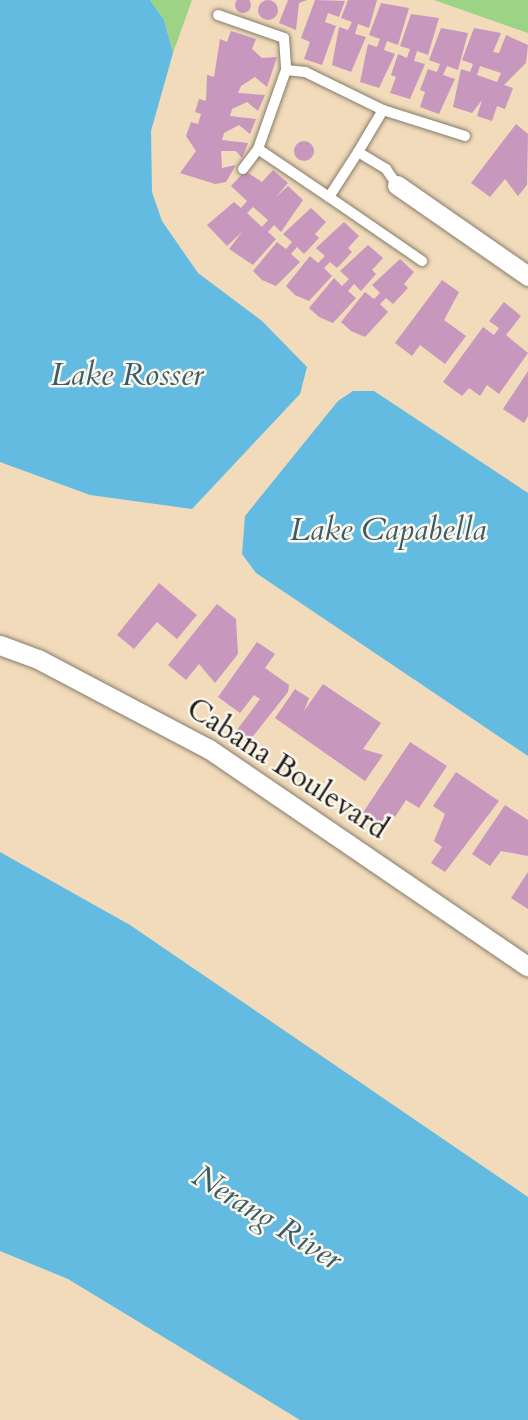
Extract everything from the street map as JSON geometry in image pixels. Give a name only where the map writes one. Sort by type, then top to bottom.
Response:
[{"type":"street","points":[[397,185],[528,276]]},
{"type":"street","name":"Cabana Boulevard","points":[[0,645],[38,659],[209,749],[528,967]]},
{"type":"lane","points":[[218,15],[284,38],[286,70],[258,149],[243,169]]},
{"type":"lane","points":[[286,70],[305,72],[383,110],[465,136]]},
{"type":"lane","points":[[329,197],[383,110]]},
{"type":"lane","points":[[258,149],[422,261]]},
{"type":"lane","points":[[358,152],[397,185]]},
{"type":"green space","points":[[150,0],[192,0],[173,53],[164,20]]},
{"type":"green space","points":[[434,0],[528,0],[528,33]]},
{"type":"water","name":"Lake Rosser","points":[[0,0],[150,0],[164,20],[173,53],[151,131],[152,192],[162,221],[198,273],[262,321],[307,367],[300,394],[192,509],[90,495],[0,462]]},
{"type":"water","name":"Lake Capabella","points":[[353,391],[374,391],[528,493],[528,756],[256,573],[242,554],[245,516],[338,401]]},
{"type":"water","name":"Nerang River","points":[[0,852],[130,925],[528,1197],[528,1420],[300,1420],[68,1279],[0,1251]]},
{"type":"building","points":[[243,-3],[251,5],[243,13],[235,5]]},
{"type":"building","points":[[268,0],[275,3],[278,10],[275,17],[268,20],[261,17],[258,10],[261,3]]},
{"type":"building","points":[[288,0],[307,0],[299,3],[296,30],[279,23]]},
{"type":"building","points":[[315,0],[345,1],[339,17],[328,13],[325,22],[336,26],[322,65],[304,59],[310,42],[301,38]]},
{"type":"building","points":[[348,0],[377,0],[369,28],[358,24],[355,34],[366,37],[351,72],[332,65],[339,27],[348,30],[352,22],[341,18]]},
{"type":"building","points":[[381,3],[409,8],[398,45],[387,41],[384,50],[395,54],[379,88],[360,82],[368,44],[377,47],[380,39],[369,35]]},
{"type":"building","points":[[411,14],[439,18],[428,55],[417,51],[414,61],[425,64],[410,99],[390,93],[396,77],[391,75],[398,54],[407,58],[410,49],[400,46]]},
{"type":"building","points":[[441,28],[468,33],[458,70],[447,66],[443,75],[455,79],[439,114],[420,107],[425,92],[420,90],[428,69],[437,72],[440,64],[429,60]]},
{"type":"building","points":[[474,28],[501,33],[493,52],[499,53],[506,35],[528,45],[526,63],[504,85],[513,88],[505,109],[497,106],[492,121],[477,116],[482,100],[472,113],[453,107],[461,69],[470,72],[473,64],[462,60]],"holes":[[[480,66],[501,73],[497,82],[477,75]]]},
{"type":"building","points":[[231,31],[256,39],[252,49],[262,58],[277,57],[267,87],[255,77],[241,86],[238,93],[265,95],[258,111],[247,102],[232,109],[230,116],[256,119],[250,134],[239,125],[224,133],[222,140],[248,143],[242,158],[236,151],[221,151],[222,168],[236,165],[226,182],[215,184],[180,173],[196,151],[186,136],[191,122],[198,124],[201,114],[195,112],[199,99],[206,101],[207,75],[214,77],[220,39],[227,42]]},
{"type":"building","points":[[516,124],[528,134],[527,185],[518,196],[505,179],[490,197],[471,183]]},
{"type":"building","points":[[304,141],[311,144],[314,151],[311,158],[304,161],[297,158],[294,151],[297,144]]},
{"type":"building","points":[[273,170],[288,183],[276,197],[288,186],[303,200],[281,232],[274,225],[268,232],[276,239],[253,265],[229,249],[242,232],[227,246],[207,225],[234,202],[241,208],[247,201],[231,186],[245,171],[262,182]],"holes":[[[253,207],[268,220],[262,227],[247,213]]]},
{"type":"building","points":[[311,208],[326,222],[315,234],[319,238],[304,254],[297,247],[291,254],[300,262],[276,286],[262,280],[253,271],[277,242],[286,249],[292,242],[283,234]]},
{"type":"building","points":[[344,222],[359,236],[348,248],[352,252],[337,268],[330,262],[324,268],[332,276],[309,301],[295,295],[286,286],[310,256],[318,263],[325,256],[316,248]]},
{"type":"building","points":[[368,245],[383,258],[372,270],[376,274],[361,291],[354,284],[348,291],[356,298],[333,323],[319,317],[309,308],[334,278],[342,286],[349,279],[340,271]]},
{"type":"building","points":[[400,259],[414,272],[404,284],[408,288],[393,304],[386,298],[380,304],[388,312],[365,337],[351,331],[341,322],[365,292],[374,299],[380,293],[372,285]]},
{"type":"building","points":[[442,280],[459,292],[444,320],[466,336],[445,364],[420,345],[412,356],[395,343]]},
{"type":"building","points":[[504,302],[521,316],[506,335],[528,353],[499,394],[487,385],[480,396],[469,388],[462,396],[443,382],[483,327],[494,335],[499,328],[489,321]]},
{"type":"building","points":[[528,371],[528,416],[524,423],[503,409]]},
{"type":"building","points":[[159,583],[197,615],[177,639],[157,622],[134,649],[117,635]]},
{"type":"building","points":[[217,604],[236,619],[238,654],[215,683],[199,664],[186,680],[168,665]]},
{"type":"building","points":[[257,642],[275,654],[265,668],[289,685],[288,692],[250,740],[237,730],[260,699],[254,695],[240,713],[218,697]]},
{"type":"building","points":[[323,684],[381,723],[363,749],[383,755],[365,781],[275,718],[295,689],[309,698],[304,711]]},
{"type":"building","points":[[410,742],[447,766],[419,808],[406,800],[395,817],[388,812],[379,826],[362,814]]},
{"type":"building","points":[[456,772],[499,801],[445,872],[431,863],[442,847],[434,841],[445,814],[433,806]]},
{"type":"building","points":[[505,805],[528,820],[528,856],[501,851],[490,866],[472,854]]},
{"type":"building","points":[[528,872],[528,909],[511,898]]}]
